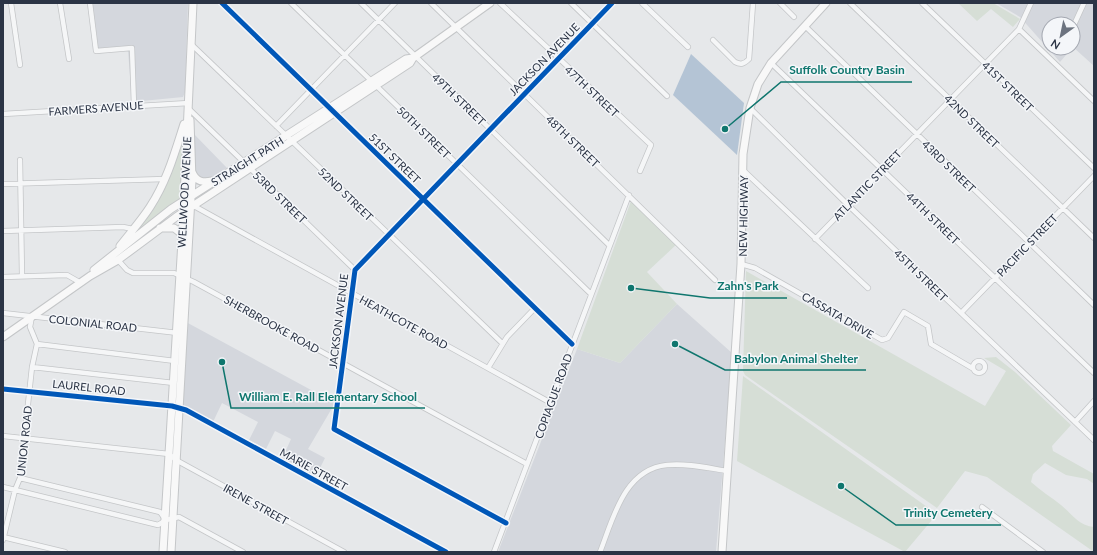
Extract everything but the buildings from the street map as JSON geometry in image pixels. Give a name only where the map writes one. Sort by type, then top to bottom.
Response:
[{"type":"main road","name":"WELLWOOD AVENUE","points":[[189,203],[185,145],[189,105],[193,3]]},
{"type":"main road","name":"STRAIGHT PATH","points":[[189,203],[225,174],[374,83],[406,59],[414,57],[490,3]]},
{"type":"main road","name":"NEW HIGHWAY","points":[[722,552],[741,264],[744,171],[743,154],[750,108],[758,84],[772,63],[826,3]]},
{"type":"main road","name":"WELLWOOD AVENUE","points":[[183,277],[182,213],[189,203],[192,172],[192,129],[189,105]]},
{"type":"main road","points":[[115,258],[133,229],[150,207],[165,179],[172,164],[189,105]]},
{"type":"main road","name":"STRAIGHT PATH","points":[[115,258],[156,220],[250,168],[292,141],[332,110]]},
{"type":"main road","points":[[192,172],[195,178],[201,182],[215,181]]},
{"type":"main road","points":[[163,552],[170,519],[176,460],[176,407],[183,277],[189,203],[216,184],[225,174]]},
{"type":"main road","name":"STRAIGHT PATH","points":[[3,337],[81,283],[90,276],[97,267],[115,258],[182,213]]},
{"type":"main road","points":[[160,228],[174,228],[182,234]]},
{"type":"main road","points":[[170,552],[169,454],[176,407],[174,384],[175,361],[180,333]]},
{"type":"street","points":[[11,3],[20,65]]},
{"type":"street","points":[[60,3],[69,59]]},
{"type":"street","points":[[90,3],[96,51],[132,48],[134,106]]},
{"type":"street","name":"51ST STREET","points":[[222,3],[572,344]]},
{"type":"street","name":"50TH STREET","points":[[291,3],[591,294]]},
{"type":"street","name":"49TH STREET","points":[[360,3],[609,245]]},
{"type":"street","points":[[276,126],[396,3]]},
{"type":"street","name":"48TH STREET","points":[[431,3],[715,280]]},
{"type":"street","name":"47TH STREET","points":[[500,3],[651,145],[640,172]]},
{"type":"street","points":[[571,3],[667,96]]},
{"type":"street","name":"JACKSON AVENUE","points":[[506,523],[334,429],[354,270],[612,3]]},
{"type":"street","points":[[642,3],[688,47]]},
{"type":"street","points":[[713,40],[735,62],[743,64],[749,60],[753,3]]},
{"type":"street","points":[[780,3],[794,17]]},
{"type":"street","name":"42ND STREET","points":[[850,3],[1094,238]]},
{"type":"street","name":"41ST STREET","points":[[922,3],[1094,168]]},
{"type":"street","name":"ATLANTIC STREET","points":[[816,239],[1019,29],[1031,3]]},
{"type":"street","points":[[1078,16],[1084,3]]},
{"type":"street","name":"43RD STREET","points":[[805,26],[916,135],[1094,305]]},
{"type":"street","points":[[1019,29],[1094,101]]},
{"type":"street","name":"52ND STREET","points":[[191,44],[502,343]]},
{"type":"street","name":"44TH STREET","points":[[772,63],[1094,373]]},
{"type":"street","name":"FARMERS AVENUE","points":[[3,114],[134,106],[189,105]]},
{"type":"street","name":"53RD STREET","points":[[189,105],[244,162],[354,270]]},
{"type":"street","name":"45TH STREET","points":[[750,108],[848,205],[1094,440]]},
{"type":"street","points":[[20,160],[22,276]]},
{"type":"street","points":[[744,171],[868,288]]},
{"type":"street","name":"PACIFIC STREET","points":[[961,313],[1094,176]]},
{"type":"street","points":[[3,184],[165,179]]},
{"type":"street","name":"COPIAGUE ROAD","points":[[494,552],[609,245],[629,196]]},
{"type":"street","name":"HEATHCOTE ROAD","points":[[189,203],[351,294],[551,403]]},
{"type":"street","points":[[3,231],[123,227],[133,229]]},
{"type":"street","name":"SHERBROOKE ROAD","points":[[115,258],[132,273],[174,273],[183,277],[527,464]]},
{"type":"street","name":"CASSATA DRIVE","points":[[741,264],[756,268],[882,340],[888,338],[904,312],[928,326],[931,344],[972,368]]},
{"type":"street","points":[[3,277],[67,275],[81,283]]},
{"type":"street","points":[[488,368],[502,343],[535,308]]},
{"type":"street","name":"COLONIAL ROAD","points":[[3,313],[180,333]]},
{"type":"street","points":[[32,316],[30,326],[37,344],[175,361]]},
{"type":"street","name":"UNION ROAD","points":[[3,538],[20,478],[32,367],[37,344]]},
{"type":"street","points":[[32,367],[174,384]]},
{"type":"street","name":"LAUREL ROAD","points":[[3,389],[176,407]]},
{"type":"street","points":[[1075,422],[1094,402]]},
{"type":"street","name":"MARIE STREET","points":[[176,407],[213,425],[446,552]]},
{"type":"street","points":[[3,436],[169,454]]},
{"type":"street","name":"IRENE STREET","points":[[169,454],[176,460],[344,552]]},
{"type":"street","points":[[600,552],[625,492],[643,473],[666,465],[683,465],[728,471]]},
{"type":"street","points":[[20,478],[160,512],[170,519]]},
{"type":"street","points":[[3,487],[158,525],[170,519],[179,517],[243,552]]},
{"type":"street","points":[[982,507],[1043,552]]},
{"type":"street","points":[[3,538],[65,552]]},
{"type":"shaded area","points":[[87,3],[188,3],[185,92],[183,97],[132,102],[128,50],[95,54]]},
{"type":"shaded area","points":[[958,3],[993,3],[1020,19],[1013,27],[991,9],[977,21]]},
{"type":"shaded area","points":[[996,3],[1094,3],[1094,66],[1081,54],[1081,16],[1041,16],[1041,41],[1020,17]]},
{"type":"shaded area","points":[[1055,56],[1065,56],[1060,62]]},
{"type":"shaded area","points":[[184,131],[181,201],[123,244],[151,210]]},
{"type":"shaded area","points":[[194,134],[227,168],[205,181],[194,175]]},
{"type":"shaded area","points":[[631,201],[677,244],[647,272],[677,304],[620,363],[577,349]]},
{"type":"shaded area","points":[[746,271],[985,406],[1006,371],[984,358],[996,357],[1015,372],[1071,425],[1052,446],[1053,451],[1094,474],[1094,484],[1087,479],[1066,475],[1045,463],[1033,474],[1031,482],[1080,522],[1094,527],[1094,552],[987,477],[965,471],[937,508],[745,375],[743,371]]},
{"type":"shaded area","points":[[677,304],[732,353],[716,552],[498,552],[577,349],[620,363]]},
{"type":"shaded area","points":[[186,322],[335,403],[308,449],[325,458],[316,476],[282,459],[291,439],[275,431],[266,449],[249,440],[258,422],[222,403],[213,422],[182,405]]},
{"type":"shaded area","points":[[743,376],[937,514],[905,552],[737,461]]},
{"type":"water","points":[[691,54],[744,103],[737,155],[673,95]]},
{"type":"cycle path","points":[[222,3],[572,344]]},
{"type":"cycle path","points":[[506,523],[334,429],[355,270],[612,3]]},
{"type":"cycle path","points":[[3,389],[172,406],[186,410],[446,552]]},
{"type":"place","name":"Suffolk Country Basin","points":[[725,129]]},
{"type":"place","name":"Zahn's Park","points":[[631,288]]},
{"type":"place","name":"Babylon Animal Shelter","points":[[675,344]]},
{"type":"place","name":"William E. Rall Elementary School","points":[[222,362]]},
{"type":"place","name":"Trinity Cemetery","points":[[841,486]]}]
